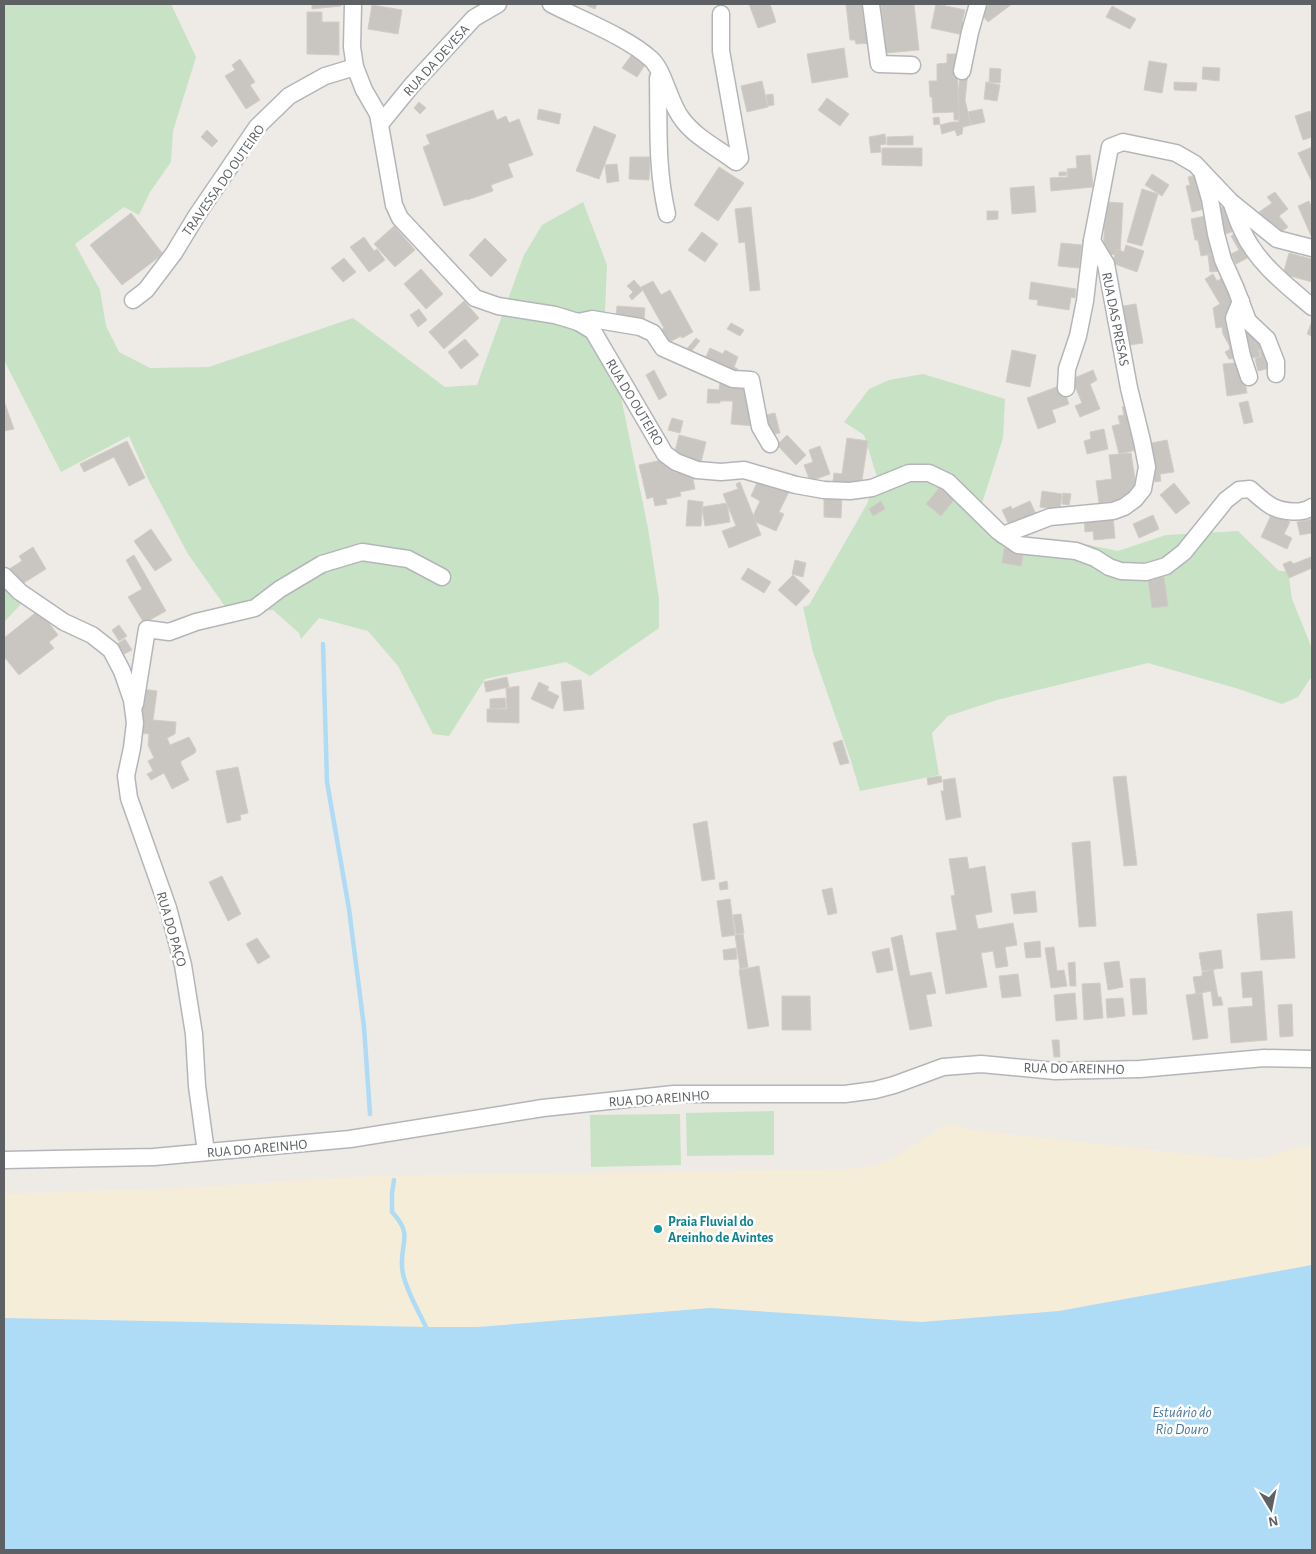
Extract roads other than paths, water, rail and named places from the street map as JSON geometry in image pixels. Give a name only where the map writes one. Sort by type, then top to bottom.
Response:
[{"type":"street","name":"RUA DO OUTEIRO","points":[[353,4],[352,47],[355,67],[364,90],[381,123],[394,205],[400,218],[475,298],[498,306],[554,315],[578,322],[593,331],[665,454],[676,462],[697,470],[721,472],[744,470],[796,485],[824,490],[850,491],[872,488],[909,473],[929,473],[948,482],[970,506],[1003,535],[1018,545],[1076,552],[1095,558],[1109,567],[1121,571],[1146,572],[1166,566],[1184,552],[1226,500],[1240,490],[1250,489],[1273,507],[1291,512],[1308,510],[1312,507]]},
{"type":"street","name":"RUA DA DEVESA","points":[[381,123],[412,85],[474,18],[498,4]]},
{"type":"street","points":[[551,4],[628,43],[652,60],[658,68],[670,99],[683,120],[701,138],[736,162],[740,158],[721,51],[721,14]]},
{"type":"street","points":[[871,4],[879,64],[912,65]]},
{"type":"street","points":[[962,71],[978,4]]},
{"type":"street","name":"TRAVESSA DO OUTEIRO","points":[[133,300],[146,290],[174,253],[197,215],[257,127],[289,96],[326,76],[355,67]]},
{"type":"street","points":[[658,68],[658,149],[662,190],[667,214]]},
{"type":"street","points":[[1066,388],[1067,369],[1078,336],[1085,301],[1092,241],[1110,147],[1123,142],[1176,154],[1195,164],[1231,202],[1277,239],[1312,248]]},
{"type":"street","points":[[1202,171],[1223,260],[1248,321],[1267,339],[1276,362],[1276,374]]},
{"type":"street","points":[[1231,202],[1242,231],[1258,256],[1282,282],[1312,307]]},
{"type":"street","name":"RUA DAS PRESAS","points":[[1003,535],[1050,517],[1113,511],[1124,507],[1135,499],[1143,489],[1147,467],[1129,388],[1106,264],[1092,241]]},
{"type":"street","points":[[1241,301],[1234,318],[1242,356],[1249,377]]},
{"type":"street","name":"RUA DO OUTEIRO","points":[[578,322],[592,319],[640,327],[653,332],[663,348],[733,379],[751,380],[760,427],[770,444]]},
{"type":"street","name":"RUA DO PAÇO","points":[[133,711],[147,629],[169,632],[196,622],[255,608],[280,589],[322,564],[362,552],[408,559],[442,577]]},
{"type":"street","name":"RUA DO PAÇO","points":[[4,576],[20,592],[64,622],[92,635],[110,650],[122,671],[132,700],[135,723],[126,776],[129,798],[168,908],[183,965],[194,1034],[197,1086],[206,1152]]},
{"type":"street","name":"RUA DO AREINHO","points":[[4,1160],[154,1157],[350,1139],[544,1108],[674,1094],[844,1094],[875,1090],[894,1085],[943,1067],[981,1064],[1055,1071],[1140,1069],[1264,1058],[1312,1059]]},
{"type":"water","name":"Estuário do Rio Douro","points":[[1312,1265],[1312,1550],[4,1550],[4,1318],[478,1327],[710,1308],[921,1322],[1059,1311]]},
{"type":"waterway","points":[[323,644],[327,782],[349,909],[364,1027],[370,1114]]},
{"type":"waterway","points":[[394,1180],[392,1212],[403,1228],[403,1274],[410,1294],[426,1327],[426,1332]]},
{"type":"place","name":"Praia Fluvial do Areinho de Avintes","points":[[658,1229]]}]
